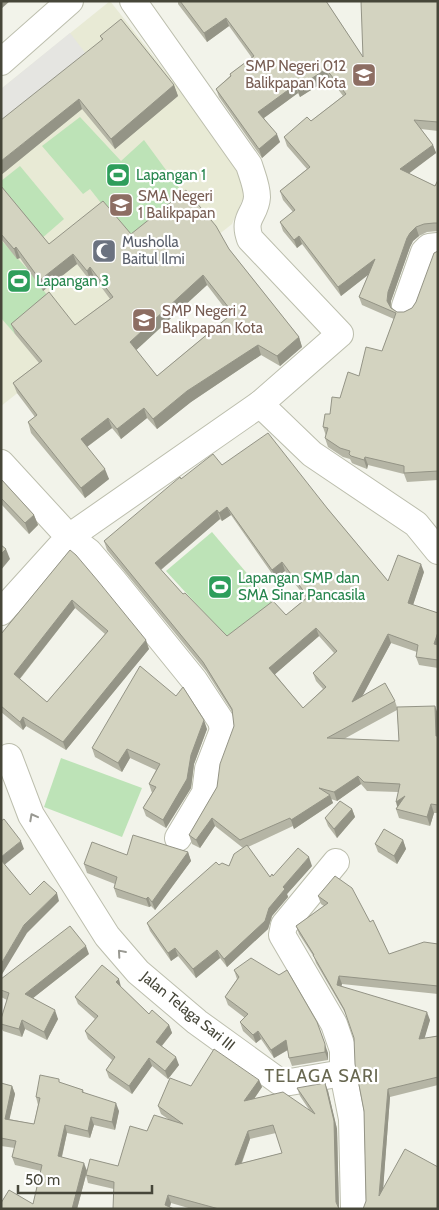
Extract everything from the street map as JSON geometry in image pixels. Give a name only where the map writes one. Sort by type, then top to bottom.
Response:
[{"type":"street","points":[[1,49],[57,1]]},
{"type":"street","points":[[1,62],[70,1]]},
{"type":"street","points":[[1,612],[69,537],[260,404],[340,334],[250,239],[247,222],[256,204],[257,197],[249,165],[133,1]]},
{"type":"street","points":[[404,306],[424,252],[429,247],[438,246]]},
{"type":"street","points":[[260,404],[312,454],[416,524],[438,551]]},
{"type":"street","points":[[1,463],[69,537],[89,552],[113,580],[194,680],[221,721],[223,730],[208,769],[205,793],[178,838]]},
{"type":"street","name":"Jalan Telaga Sari III","points":[[4,760],[31,815],[107,936],[138,972],[197,1022],[280,1082],[342,1073]]},
{"type":"street","points":[[336,862],[284,924],[282,935],[334,1024],[342,1050],[342,1073],[352,1119],[354,1209]]},
{"type":"shaded area","name":"SMA Negeri 1 Balikpapan","points":[[110,1],[236,161],[242,180],[244,196],[232,224],[1,406],[1,89]]},
{"type":"shaded area","points":[[70,33],[90,59],[1,129],[1,89]]},
{"type":"green space","name":"Lapangan 1","points":[[80,117],[121,161],[144,140],[188,200],[134,245],[90,189],[83,194],[42,146]]},
{"type":"green space","points":[[20,166],[64,219],[41,239],[1,192],[1,181]]},
{"type":"green space","name":"Lapangan 3","points":[[1,240],[30,272],[53,303],[15,334],[1,318]]},
{"type":"green space","name":"Lapangan SMP dan SMA Sinar Pancasila","points":[[212,532],[273,604],[229,640],[166,571]]},
{"type":"green space","points":[[61,758],[142,788],[122,837],[44,807]]},
{"type":"building","points":[[180,1],[326,1],[363,57],[361,1],[438,1],[438,122],[414,120],[433,145],[400,169],[435,186],[438,180],[438,223],[424,224],[416,227],[410,233],[388,292],[387,301],[391,308],[397,312],[404,312],[412,308],[434,253],[438,251],[438,471],[404,473],[404,466],[365,457],[364,460],[351,456],[349,454],[350,451],[340,448],[325,438],[328,428],[323,427],[325,414],[330,414],[332,397],[340,398],[348,372],[359,376],[366,347],[382,351],[396,313],[359,297],[375,259],[338,287],[299,236],[294,240],[280,222],[295,210],[280,191],[310,167],[284,137],[307,117],[311,121],[346,94],[326,69],[297,88],[295,85],[258,112],[277,134],[259,149],[216,89],[231,76],[230,74],[254,56],[226,18],[204,33]]},
{"type":"building","points":[[121,19],[174,85],[111,139],[79,99],[1,161],[1,120],[103,39],[100,36]]},
{"type":"building","points":[[1,186],[49,244],[103,201],[131,234],[186,190],[216,226],[229,249],[299,337],[277,356],[258,345],[187,391],[153,419],[144,408],[117,429],[108,418],[81,439],[105,469],[81,488],[28,422],[37,415],[13,383],[42,361],[11,324],[49,292],[75,325],[113,297],[90,267],[87,271],[73,254],[40,280],[16,247],[14,249],[1,234]],"holes":[[[203,275],[233,313],[157,376],[130,342]]]},
{"type":"building","points":[[268,433],[388,581],[398,555],[421,564],[408,603],[438,613],[438,632],[434,644],[438,645],[438,660],[416,657],[418,645],[388,634],[352,702],[385,683],[395,701],[327,738],[399,741],[397,707],[435,706],[436,736],[438,736],[438,805],[431,804],[427,817],[396,809],[405,796],[396,802],[400,784],[364,782],[358,776],[334,792],[319,788],[330,795],[291,820],[290,818],[240,840],[212,818],[196,840],[189,835],[217,787],[220,764],[234,726],[232,709],[203,662],[104,541],[180,477],[181,479],[213,454],[222,465]],"holes":[[[227,507],[272,570],[282,562],[308,597],[286,615],[273,601],[227,636],[185,593],[183,594],[155,563],[217,510],[219,513]],[[316,628],[337,651],[313,673],[326,687],[303,708],[269,668]]]},
{"type":"building","points":[[1,479],[34,515],[25,523],[1,498]]},
{"type":"building","points":[[1,545],[6,549],[1,554]]},
{"type":"building","points":[[70,550],[146,640],[63,742],[23,717],[20,722],[1,706],[1,634]],"holes":[[[72,600],[108,631],[47,702],[14,674]]]},
{"type":"building","points":[[140,666],[176,696],[183,687],[204,720],[191,755],[187,779],[163,820],[143,808],[156,787],[149,784],[160,764],[127,749],[118,763],[92,748]]},
{"type":"building","points":[[340,801],[352,809],[334,829],[325,818]]},
{"type":"building","points":[[4,819],[21,841],[1,857],[1,821]]},
{"type":"building","points":[[384,829],[403,840],[394,856],[375,844]]},
{"type":"building","points":[[133,835],[188,852],[152,902],[148,897],[146,899],[114,888],[117,877],[84,864],[92,842],[127,855]]},
{"type":"building","points":[[247,845],[270,877],[298,848],[309,857],[283,887],[285,889],[269,908],[265,921],[224,959],[217,950],[193,969],[175,948],[168,953],[147,923],[216,862],[219,865],[222,863],[229,866],[234,854]]},
{"type":"building","points":[[1,860],[30,895],[44,881],[57,893],[24,925],[1,964]]},
{"type":"building","points":[[335,876],[352,888],[370,922],[373,920],[389,954],[424,942],[438,944],[438,986],[339,976],[337,985],[427,1012],[419,1039],[438,1036],[438,1077],[388,1089],[379,1196],[405,1149],[438,1167],[438,1209],[363,1209],[366,1201],[364,1111],[355,1064],[354,1038],[344,1009],[296,926],[328,903],[318,896]]},
{"type":"building","points":[[70,926],[86,946],[25,994],[55,1010],[44,1032],[22,1020],[19,1029],[1,1024],[9,993],[1,990],[1,979]]},
{"type":"building","points":[[251,958],[279,975],[287,970],[317,1022],[325,1044],[325,1052],[289,1058],[286,1040],[271,1050],[258,1031],[253,1035],[240,1022],[248,1014],[225,997],[239,977],[234,970]]},
{"type":"building","points":[[102,965],[119,979],[116,982],[149,1014],[152,1010],[169,1025],[156,1042],[176,1057],[165,1071],[149,1058],[129,1086],[106,1070],[115,1057],[85,1031],[98,1016],[75,997]]},
{"type":"building","points":[[214,1049],[259,1080],[244,1101],[283,1092],[315,1114],[297,1088],[325,1083],[334,1121],[336,1202],[339,1209],[219,1209],[168,1195],[165,1205],[174,1209],[113,1209],[114,1182],[86,1175],[90,1159],[118,1166],[130,1126],[147,1131],[154,1115],[183,1124],[158,1106],[170,1078],[191,1086]],"holes":[[[273,1125],[282,1153],[235,1165],[248,1131]]]},
{"type":"building","points":[[40,1075],[59,1079],[59,1082],[83,1090],[82,1092],[116,1103],[112,1122],[91,1117],[88,1131],[65,1125],[58,1156],[84,1163],[72,1209],[1,1209],[1,1203],[9,1190],[33,1204],[42,1165],[12,1157],[16,1141],[1,1138],[1,1083],[12,1086],[5,1119],[34,1124],[40,1098],[36,1097]]},
{"type":"place","name":"SMP Negeri 012 Balikpapan Kota","points":[[364,75]]},
{"type":"place","name":"Lapangan 1","points":[[118,175]]},
{"type":"place","name":"SMA Negeri 1 Balikpapan","points":[[121,205]]},
{"type":"place","name":"Musholla Baitul Ilmi","points":[[104,251]]},
{"type":"place","name":"Lapangan 3","points":[[19,281]]},
{"type":"place","name":"SMP Negeri 2 Balikpapan Kota","points":[[144,320]]},
{"type":"place","name":"Lapangan SMP dan SMA Sinar Pancasila","points":[[220,587]]},
{"type":"district","name":"TELAGA SARI","points":[[322,1076]]}]
